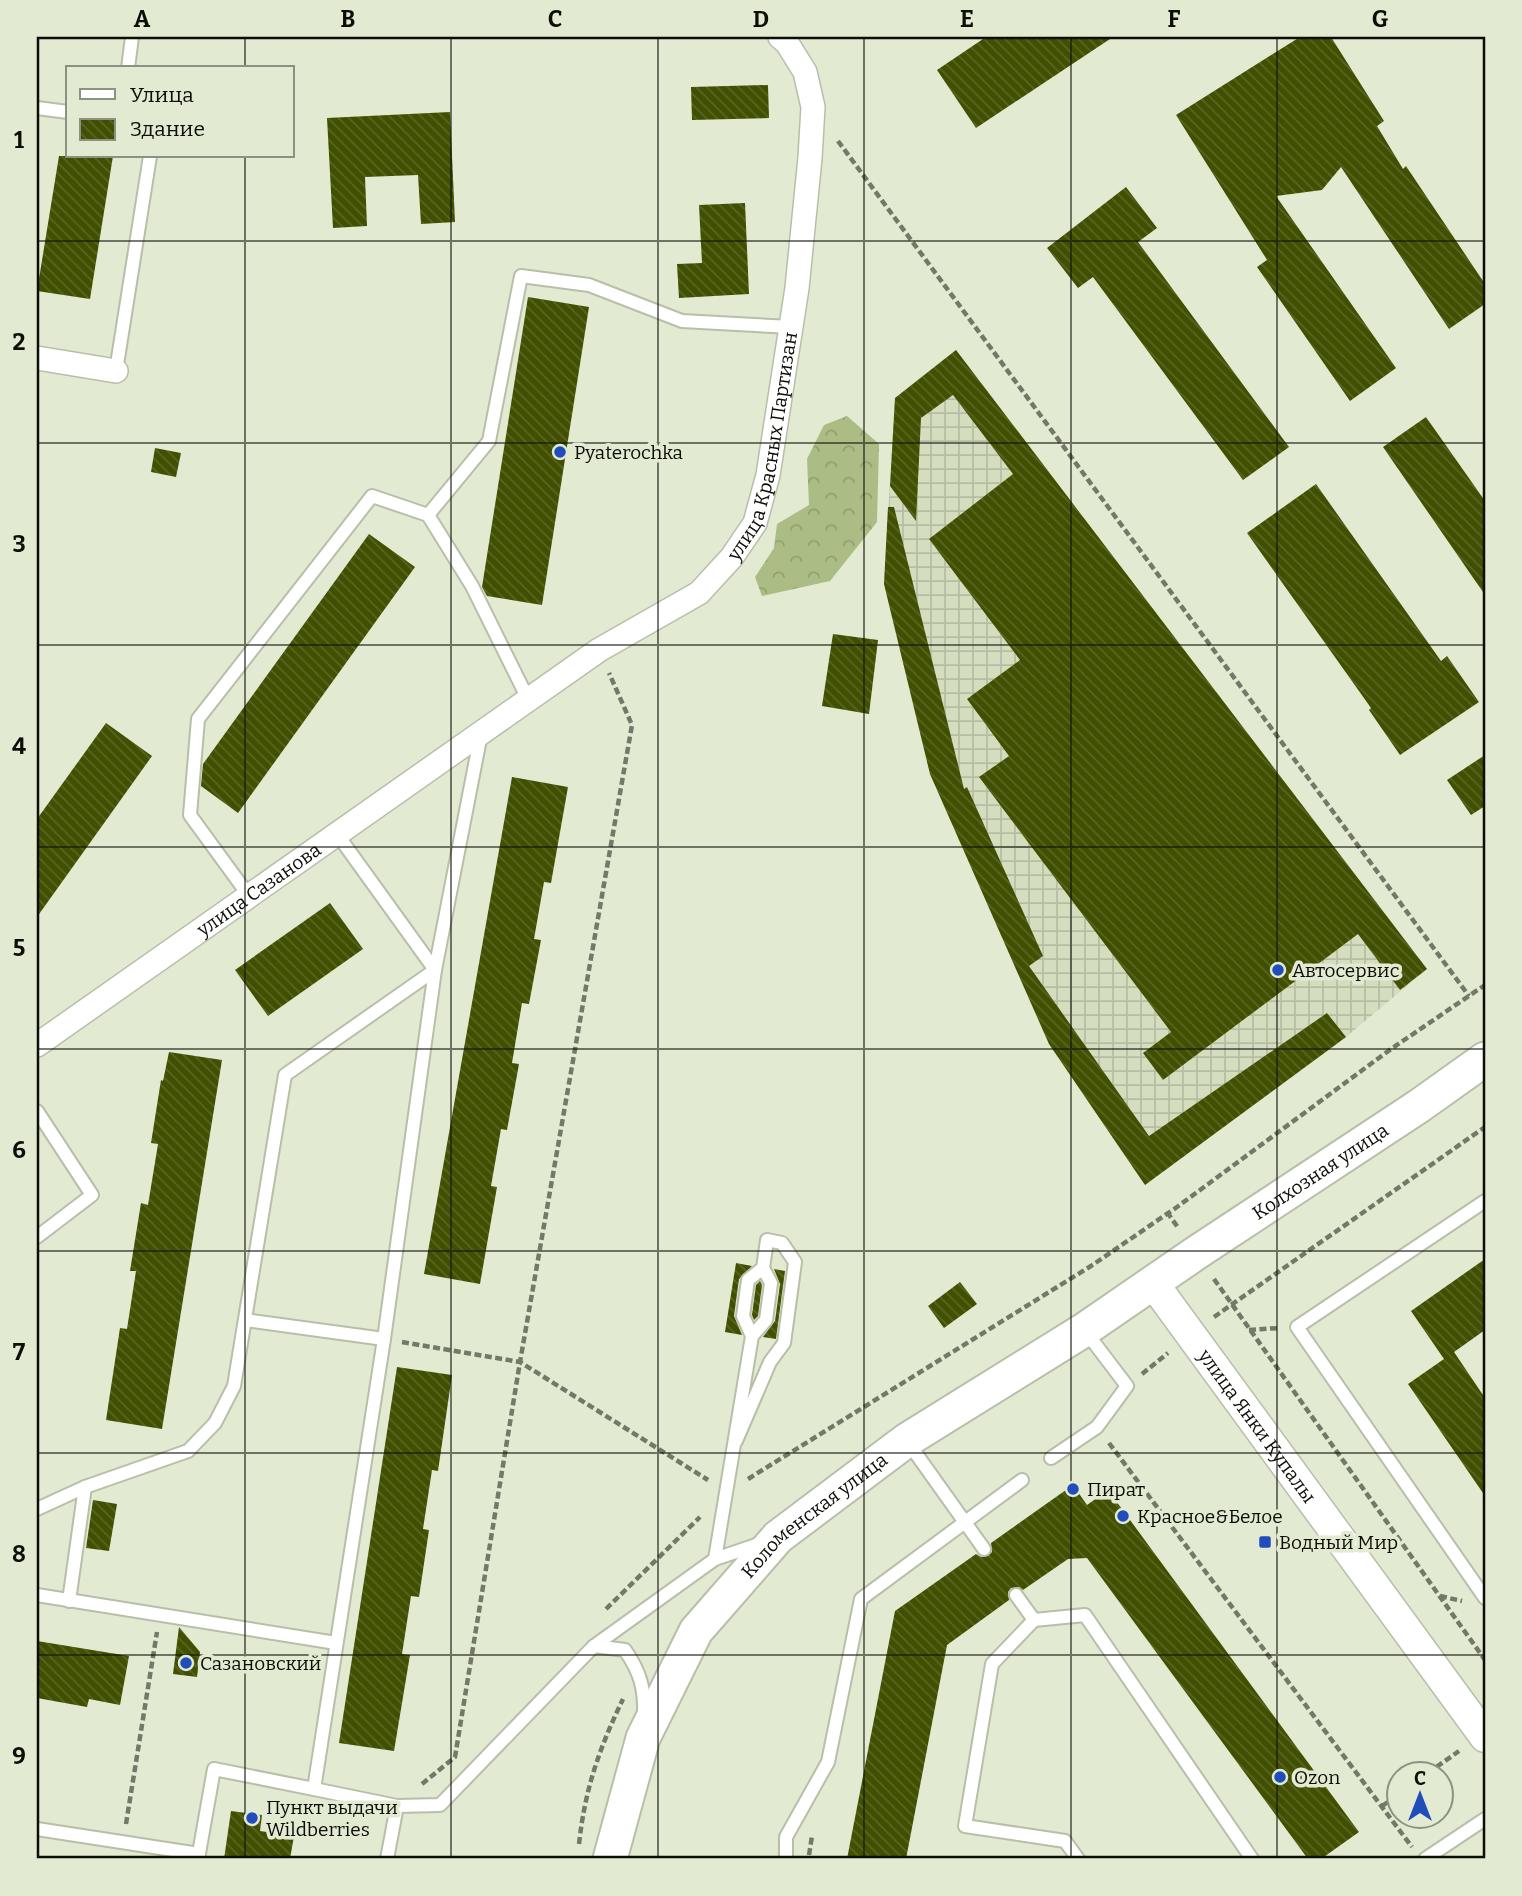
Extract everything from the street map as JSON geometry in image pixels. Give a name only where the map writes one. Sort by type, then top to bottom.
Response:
[{"type":"main road","name":"Колхозная улица","points":[[1153,1283],[1485,1059]]},
{"type":"main road","name":"Коломенская улица","points":[[610,1859],[643,1738],[696,1631],[779,1537],[907,1440],[1084,1330],[1153,1283]]},
{"type":"street","name":"улица Красных Партизан","points":[[481,734],[599,650],[699,593],[732,558],[755,523],[768,475],[791,327],[809,171],[813,107],[805,72],[787,43],[780,37]]},
{"type":"street","points":[[37,358],[116,371]]},
{"type":"street","name":"улица Сазанова","points":[[37,1045],[481,734]]},
{"type":"street","name":"улица Янки Купалы","points":[[1153,1283],[1484,1735]]},
{"type":"lane","points":[[128,66],[132,37]]},
{"type":"lane","points":[[37,108],[66,112]]},
{"type":"lane","points":[[116,371],[150,158]]},
{"type":"lane","points":[[428,515],[489,441],[521,276],[589,285],[681,321],[791,327]]},
{"type":"lane","points":[[249,896],[190,816],[198,719],[372,496],[428,515],[472,586],[528,699]]},
{"type":"lane","points":[[314,1789],[384,1339],[435,970],[481,734]]},
{"type":"lane","points":[[337,834],[435,970]]},
{"type":"lane","points":[[37,1509],[85,1487],[188,1451],[215,1423],[234,1386],[285,1075],[435,970]]},
{"type":"lane","points":[[37,1111],[92,1195],[37,1237]]},
{"type":"lane","points":[[1485,1200],[1297,1327],[1485,1598]]},
{"type":"lane","points":[[715,1559],[752,1336],[766,1320],[771,1283],[763,1268],[767,1240],[782,1243],[794,1262],[784,1343],[769,1362],[736,1441]]},
{"type":"lane","points":[[752,1336],[743,1316],[748,1280],[763,1268]]},
{"type":"lane","points":[[245,1320],[384,1339]]},
{"type":"lane","points":[[1051,1458],[1097,1427],[1127,1386],[1084,1330]]},
{"type":"lane","points":[[907,1440],[984,1549]]},
{"type":"lane","points":[[786,1859],[786,1837],[828,1762],[861,1599],[1022,1480]]},
{"type":"lane","points":[[69,1601],[85,1487]]},
{"type":"lane","points":[[37,1829],[199,1856],[214,1769],[397,1806],[440,1805],[594,1646],[715,1559],[779,1537]]},
{"type":"lane","points":[[37,1595],[335,1643]]},
{"type":"lane","points":[[1016,1595],[1034,1620]]},
{"type":"lane","points":[[1078,1859],[1065,1841],[965,1826],[992,1664],[1034,1620],[1085,1615],[1252,1859]]},
{"type":"lane","points":[[594,1646],[625,1650],[639,1671],[644,1701],[643,1738]]},
{"type":"lane","points":[[387,1859],[397,1806]]},
{"type":"lane","points":[[1425,1859],[1485,1819]]},
{"type":"path","points":[[813,107],[1469,996]]},
{"type":"path","points":[[455,1757],[520,1362],[632,725],[599,650]]},
{"type":"path","points":[[600,1615],[726,1492],[1091,1266],[1177,1207],[1391,1049],[1485,985]]},
{"type":"path","points":[[1127,1386],[1231,1304],[1485,1127]]},
{"type":"path","points":[[1231,1304],[1485,1660]]},
{"type":"path","points":[[1250,1330],[1297,1327]]},
{"type":"path","points":[[384,1339],[520,1362],[726,1492]]},
{"type":"path","points":[[1097,1427],[1413,1849]]},
{"type":"path","points":[[123,1842],[160,1614]]},
{"type":"path","points":[[579,1847],[582,1811],[601,1745],[626,1694]]},
{"type":"path","points":[[1448,1759],[1484,1735]]},
{"type":"path","points":[[397,1806],[465,1747]]},
{"type":"path","points":[[1382,1806],[1386,1803]]},
{"type":"shaded area","points":[[956,350],[1427,969],[1346,1037],[1145,1185],[1049,1044],[930,774],[884,584],[895,398]]},
{"type":"green space","points":[[847,416],[879,444],[877,522],[830,581],[762,596],[755,577],[774,548],[777,524],[809,505],[807,459],[824,425]]},
{"type":"building","points":[[986,37],[1113,37],[976,128],[937,70]]},
{"type":"building","points":[[1300,37],[1331,37],[1384,121],[1377,126],[1403,169],[1406,166],[1485,284],[1485,304],[1449,329],[1341,167],[1322,190],[1276,196],[1396,368],[1350,401],[1257,267],[1267,260],[1176,115]]},
{"type":"building","points":[[768,85],[769,118],[692,120],[691,87]]},
{"type":"building","points":[[450,112],[455,222],[421,224],[418,175],[365,177],[367,226],[333,228],[327,118]]},
{"type":"building","points":[[59,156],[113,158],[90,299],[37,291]]},
{"type":"building","points":[[1126,187],[1157,228],[1138,242],[1289,447],[1243,480],[1093,277],[1078,288],[1047,248]]},
{"type":"building","points":[[745,203],[749,294],[679,298],[677,264],[702,263],[699,205]]},
{"type":"building","points":[[528,297],[589,307],[542,605],[487,596],[482,587]]},
{"type":"building","points":[[956,350],[1427,969],[1400,990],[1358,934],[1163,1080],[1143,1053],[1171,1032],[979,777],[1009,756],[967,699],[1020,660],[929,539],[1013,474],[953,395],[921,418],[916,521],[890,486],[895,398]]},
{"type":"building","points":[[1426,417],[1485,501],[1485,595],[1383,447]]},
{"type":"building","points":[[155,448],[181,453],[176,477],[151,472]]},
{"type":"building","points":[[1316,484],[1441,661],[1447,656],[1479,702],[1400,755],[1369,710],[1371,708],[1247,533]]},
{"type":"building","points":[[888,507],[894,507],[964,789],[967,787],[1043,956],[1029,966],[1149,1136],[1327,1013],[1346,1037],[1145,1185],[1049,1044],[930,774],[884,584]]},
{"type":"building","points":[[369,534],[415,567],[238,813],[201,786],[203,764]]},
{"type":"building","points":[[833,634],[878,640],[869,714],[822,706]]},
{"type":"building","points":[[106,723],[152,756],[37,917],[37,819]]},
{"type":"building","points":[[1485,755],[1485,806],[1471,815],[1447,780]]},
{"type":"building","points":[[512,777],[568,787],[551,883],[544,882],[534,939],[541,940],[529,1004],[522,1003],[512,1063],[519,1064],[507,1130],[501,1129],[491,1186],[497,1187],[480,1284],[424,1274]]},
{"type":"building","points":[[330,903],[363,949],[268,1016],[235,970]]},
{"type":"building","points":[[169,1052],[222,1060],[162,1429],[106,1420],[120,1328],[127,1329],[136,1271],[130,1271],[141,1203],[148,1205],[158,1144],[151,1143],[161,1080],[163,1081]]},
{"type":"building","points":[[1485,1259],[1485,1330],[1454,1352],[1485,1398],[1485,1496],[1408,1384],[1444,1359],[1411,1311]]},
{"type":"building","points":[[736,1263],[752,1266],[739,1279],[734,1316],[742,1335],[725,1332]]},
{"type":"building","points":[[774,1269],[785,1271],[776,1339],[763,1337],[775,1321],[780,1284]]},
{"type":"building","points":[[760,1281],[762,1285],[758,1316],[754,1320],[752,1315],[756,1285]]},
{"type":"building","points":[[960,1282],[977,1304],[944,1328],[928,1306]]},
{"type":"building","points":[[397,1367],[452,1375],[438,1471],[432,1470],[423,1529],[429,1530],[419,1597],[411,1596],[402,1654],[410,1655],[394,1751],[339,1743]]},
{"type":"building","points":[[1073,1485],[1087,1505],[1108,1490],[1359,1832],[1321,1859],[1308,1859],[1087,1558],[1068,1559],[1023,1590],[1019,1587],[1011,1588],[1008,1592],[1009,1600],[947,1645],[906,1859],[847,1859],[895,1611],[976,1554],[981,1557],[988,1556],[992,1552],[991,1543]]},
{"type":"building","points":[[93,1500],[117,1504],[109,1551],[86,1548]]},
{"type":"building","name":"Сазановский","points":[[179,1627],[200,1652],[197,1677],[173,1674]]},
{"type":"building","points":[[37,1641],[129,1656],[120,1705],[89,1699],[87,1707],[37,1698]]},
{"type":"building","points":[[231,1811],[262,1815],[260,1831],[294,1836],[290,1859],[224,1859]]},
{"type":"place","name":"Pyaterochka","points":[[560,452]]},
{"type":"place","name":"Автосервис","points":[[1278,970]]},
{"type":"place","name":"Пират","points":[[1073,1489]]},
{"type":"place","name":"Красное&Белое","points":[[1123,1516]]},
{"type":"place","name":"Водный Мир","points":[[1265,1542]]},
{"type":"place","name":"Сазановский","points":[[186,1663]]},
{"type":"place","name":"Ozon","points":[[1280,1777]]},
{"type":"place","name":"Пункт выдачи Wildberries","points":[[252,1818]]}]
